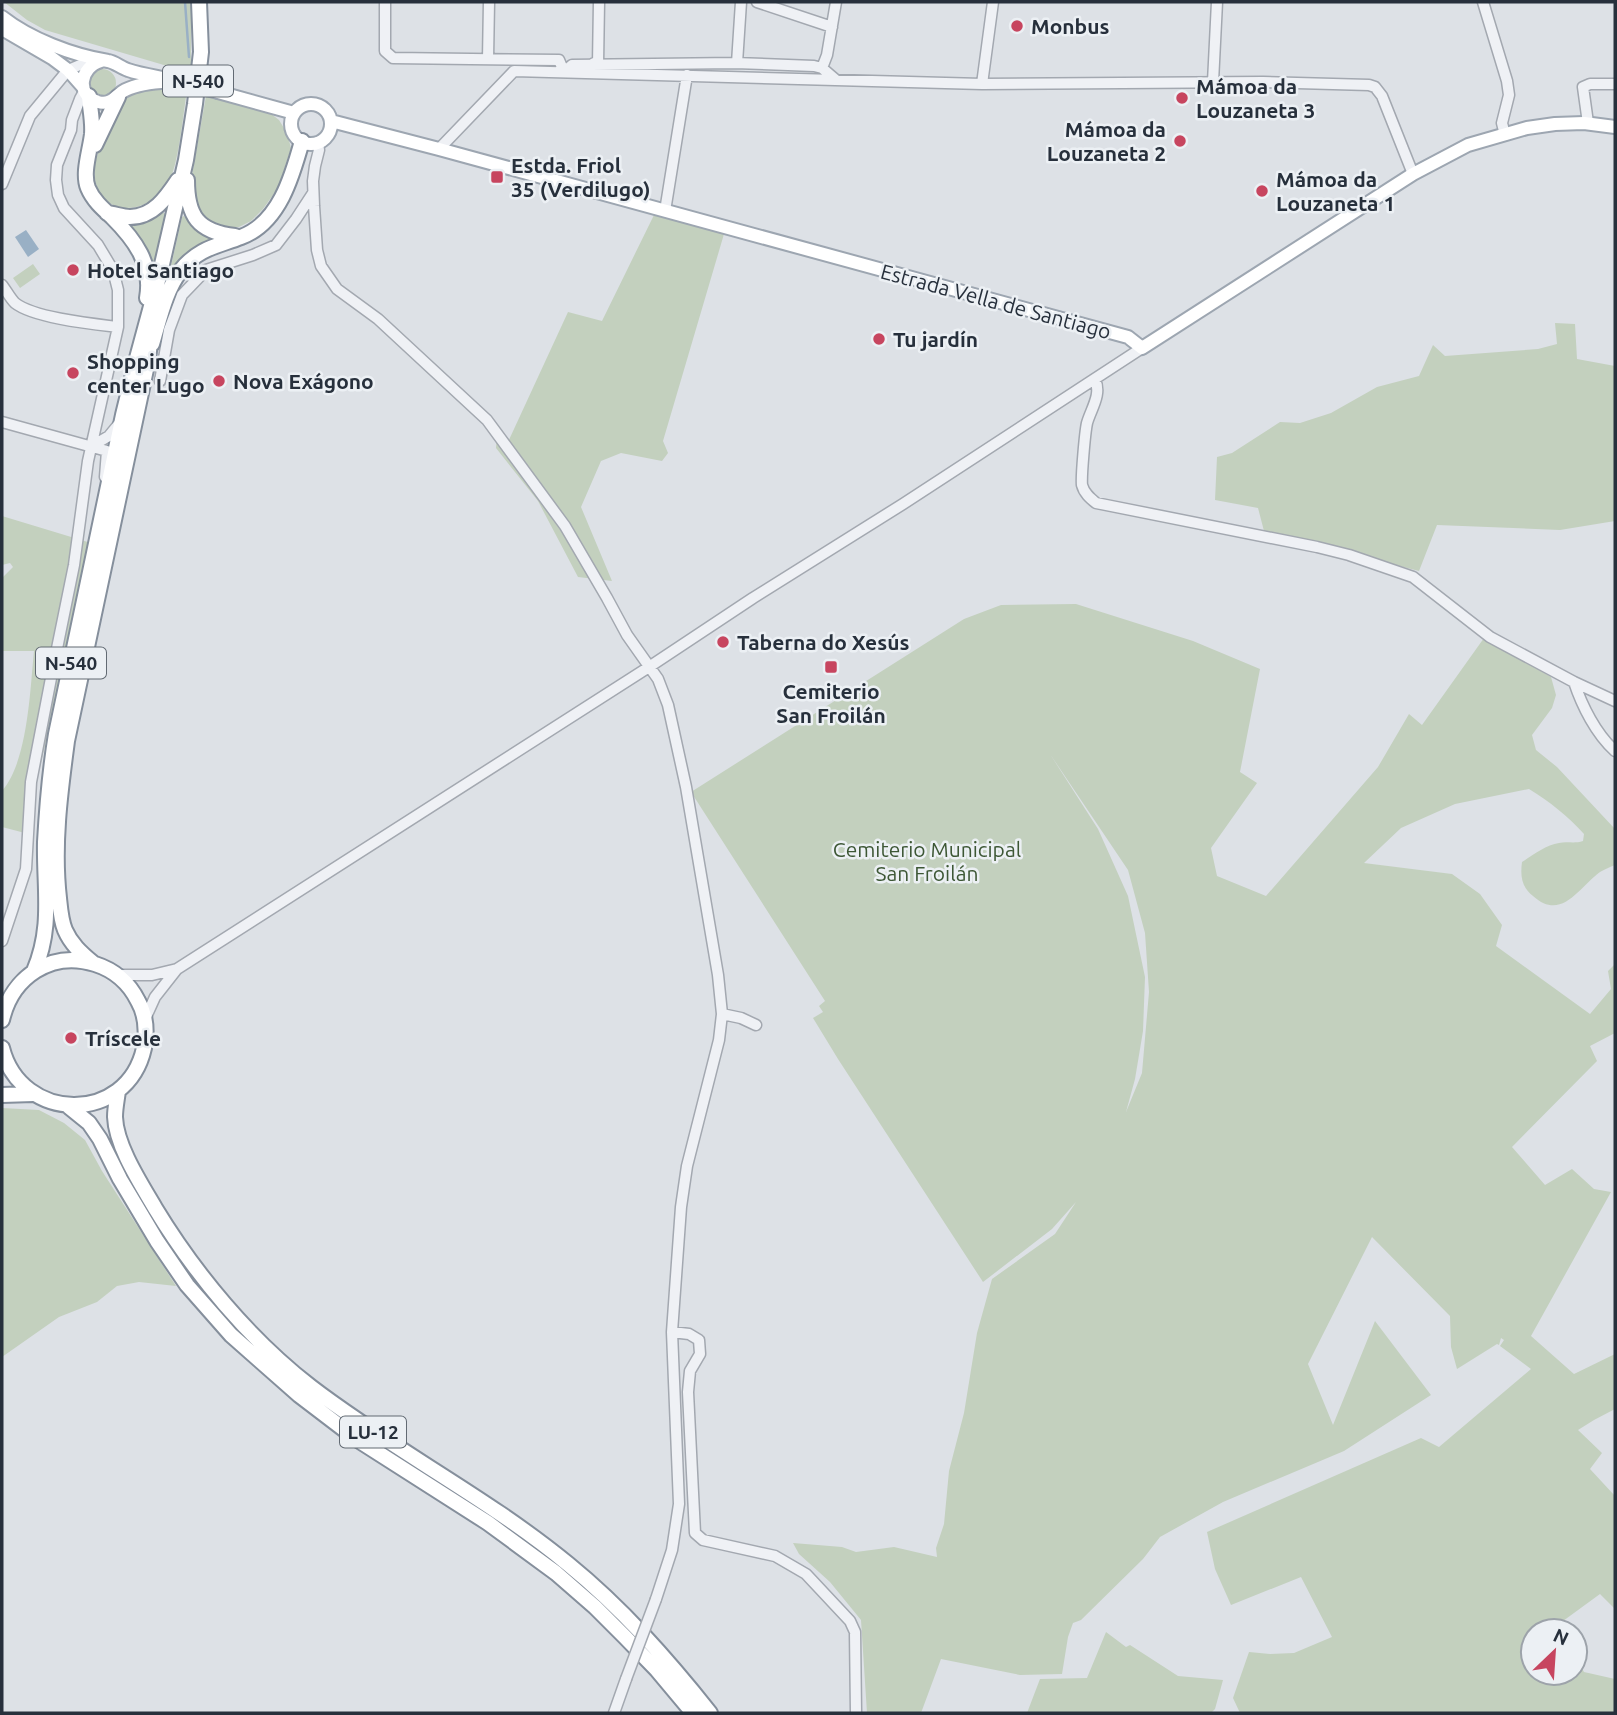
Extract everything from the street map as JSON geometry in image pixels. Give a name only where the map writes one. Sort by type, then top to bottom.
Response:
[{"type":"highway","name":"N-540","points":[[145,1019],[135,994],[117,975],[93,963],[76,948],[64,928],[57,878],[57,838],[67,741],[195,104],[201,52],[199,2]]},
{"type":"highway","points":[[85,91],[92,122],[85,177],[88,188],[95,201],[127,232],[140,251],[148,272],[142,359]]},
{"type":"highway","points":[[89,159],[111,108],[120,95]]},
{"type":"highway","points":[[142,359],[169,288],[183,268],[200,252],[243,236],[262,225],[285,192],[302,141]]},
{"type":"highway","points":[[107,213],[132,217],[152,211],[166,198],[184,167]]},
{"type":"highway","points":[[184,167],[189,206],[194,217],[207,228],[221,234],[243,236]]},
{"type":"highway","name":"N-540","points":[[34,971],[46,935],[45,843],[56,734],[123,415],[142,359]]},
{"type":"highway","name":"N-540","points":[[2,1020],[5,1005],[17,986],[34,971],[52,963],[72,960],[93,963]]},
{"type":"highway","points":[[2,1049],[8,1067],[19,1082],[33,1094],[68,1106],[86,1105],[103,1100],[118,1091],[132,1076],[141,1059],[146,1039],[145,1019]]},
{"type":"highway","name":"LU-12","points":[[118,1091],[115,1118],[118,1133],[137,1179],[171,1235],[214,1293],[268,1349],[309,1386],[368,1428],[505,1517],[568,1564],[638,1629],[671,1664],[710,1713]]},
{"type":"highway","points":[[2,1095],[33,1094]]},
{"type":"highway","name":"LU-12","points":[[68,1106],[89,1123],[157,1241],[187,1285],[230,1335],[299,1395],[358,1440],[488,1523],[556,1573],[633,1645],[693,1713]]},
{"type":"main road","name":"Estrada Vella de Santiago","points":[[2,17],[31,36],[98,62],[107,61],[127,70],[176,80],[294,113],[301,106],[313,104],[323,108],[331,121],[1128,337],[1142,348]]},
{"type":"main road","points":[[2,29],[8,36],[52,58],[85,91],[108,102],[145,83],[176,80]]},
{"type":"main road","points":[[85,91],[84,75],[90,66],[98,62]]},
{"type":"main road","points":[[117,66],[124,78],[120,95]]},
{"type":"main road","points":[[294,113],[291,127],[297,138],[313,144],[328,134],[331,121]]},
{"type":"main road","points":[[1142,348],[1413,174],[1468,145],[1527,128],[1555,124],[1588,123],[1615,127]]},
{"type":"street","points":[[385,2],[385,51],[393,58],[559,60],[598,64]]},
{"type":"street","points":[[488,59],[489,2]]},
{"type":"street","points":[[598,64],[599,2]]},
{"type":"street","points":[[737,63],[741,2]]},
{"type":"street","points":[[757,2],[832,27]]},
{"type":"street","points":[[815,79],[827,55],[836,2]]},
{"type":"street","points":[[982,84],[993,2]]},
{"type":"street","points":[[1213,82],[1217,2]]},
{"type":"street","points":[[1483,2],[1507,81],[1509,95],[1502,123],[1505,135]]},
{"type":"street","points":[[8,36],[24,37],[53,48],[77,53]]},
{"type":"street","points":[[559,60],[564,72]]},
{"type":"street","points":[[2,941],[26,869],[31,782],[75,565],[84,486],[118,327],[118,290],[113,270],[97,245],[64,208],[58,195],[56,180],[57,165],[85,91],[87,62],[98,62]]},
{"type":"street","points":[[735,78],[728,72],[729,66],[737,63]]},
{"type":"street","points":[[564,72],[572,65],[737,63],[821,69],[837,80]]},
{"type":"street","points":[[439,149],[514,71],[982,84],[1277,82],[1375,87],[1382,96],[1413,174]]},
{"type":"street","points":[[665,211],[687,75]]},
{"type":"street","points":[[2,184],[30,116],[58,80],[85,91]]},
{"type":"street","points":[[1588,123],[1583,88],[1590,84],[1615,84]]},
{"type":"street","points":[[71,130],[72,120],[85,91]]},
{"type":"street","points":[[318,142],[313,192],[317,250],[321,266],[337,289],[378,319],[487,420],[565,526],[627,635],[658,679],[668,705],[686,787],[718,975],[722,1014],[719,1040],[695,1129],[683,1193],[676,1263],[672,1332],[679,1504],[672,1550],[614,1713]]},
{"type":"street","points":[[160,381],[169,330],[182,296],[206,270],[276,245],[313,192]]},
{"type":"street","points":[[2,285],[15,303],[32,312],[118,327]]},
{"type":"street","points":[[117,975],[152,975],[177,969],[1142,348]]},
{"type":"street","points":[[1095,380],[1098,393],[1087,425],[1082,485],[1086,494],[1096,503],[1317,547],[1413,577],[1490,637],[1615,701]]},
{"type":"street","points":[[92,446],[109,436],[123,415]]},
{"type":"street","points":[[2,422],[107,451],[104,475],[106,498]]},
{"type":"street","points":[[1574,682],[1580,700],[1607,744],[1615,751]]},
{"type":"street","points":[[145,1019],[155,997],[177,969]]},
{"type":"street","points":[[722,1014],[756,1025]]},
{"type":"street","points":[[672,1332],[689,1334],[699,1339],[700,1354],[690,1371],[688,1392],[695,1533],[703,1541],[775,1556],[786,1562],[806,1574],[849,1621],[855,1632],[856,1713]]},
{"type":"green space","points":[[4,2],[191,2],[191,73],[45,30]]},
{"type":"green space","points":[[102,69],[112,73],[116,83],[112,93],[102,97],[92,93],[88,83],[92,73]]},
{"type":"green space","points":[[164,85],[187,90],[172,175],[162,193],[153,200],[133,208],[113,205],[104,199],[95,180],[94,171],[102,144],[128,96],[140,90]]},
{"type":"green space","points":[[206,96],[270,113],[279,120],[287,133],[291,148],[278,188],[251,221],[239,227],[211,224],[197,212],[191,194]]},
{"type":"green space","points":[[161,212],[166,214],[156,261],[151,263],[128,224],[130,221]]},
{"type":"green space","points":[[654,215],[724,234],[663,441],[668,453],[662,461],[621,453],[601,461],[581,507],[612,581],[578,577],[538,501],[496,448],[497,435],[508,442],[568,312],[602,321]]},
{"type":"green space","points":[[182,217],[212,241],[191,251],[169,275]]},
{"type":"green space","points":[[33,264],[40,274],[20,288],[13,278]]},
{"type":"green space","points":[[1555,323],[1575,324],[1577,359],[1615,366],[1615,521],[1560,530],[1437,525],[1419,571],[1264,531],[1258,508],[1215,500],[1217,457],[1232,453],[1280,422],[1300,423],[1331,413],[1377,387],[1419,376],[1433,345],[1445,356],[1538,349],[1557,344]]},
{"type":"green space","points":[[2,516],[91,543],[25,833],[2,827],[2,791],[11,778],[22,744],[34,651],[2,651],[2,578],[13,567],[10,563],[2,565]]},
{"type":"green space","name":"Cemiterio Municipal San Froilán","points":[[1076,604],[1193,641],[1260,669],[1240,772],[1257,783],[1211,848],[1217,876],[1266,896],[1378,767],[1409,714],[1422,725],[1484,638],[1551,677],[1556,695],[1552,708],[1532,735],[1536,750],[1557,767],[1615,829],[1615,865],[1600,872],[1561,904],[1543,903],[1533,896],[1523,881],[1522,862],[1554,844],[1583,841],[1584,834],[1572,821],[1529,789],[1455,804],[1401,828],[1364,863],[1452,874],[1480,894],[1502,925],[1496,946],[1590,1014],[1611,989],[1608,971],[1615,964],[1615,1033],[1590,1046],[1597,1061],[1512,1147],[1545,1185],[1572,1169],[1594,1189],[1611,1192],[1531,1336],[1574,1374],[1615,1354],[1615,1409],[1578,1430],[1602,1453],[1590,1469],[1615,1496],[1615,1609],[1600,1594],[1568,1617],[1519,1617],[1519,1687],[1589,1687],[1589,1673],[1615,1679],[1615,1713],[1240,1713],[1233,1698],[1249,1652],[1294,1653],[1332,1637],[1301,1577],[1231,1605],[1215,1569],[1207,1532],[1421,1438],[1439,1447],[1531,1369],[1500,1346],[1504,1340],[1501,1338],[1499,1345],[1457,1369],[1451,1347],[1450,1316],[1372,1237],[1308,1364],[1333,1425],[1375,1321],[1431,1395],[1344,1451],[1223,1502],[1160,1537],[1143,1559],[1081,1620],[1073,1623],[1062,1674],[1020,1675],[941,1659],[921,1713],[867,1713],[861,1620],[830,1582],[799,1554],[793,1543],[842,1547],[856,1552],[894,1547],[937,1557],[936,1548],[944,1524],[949,1471],[964,1413],[977,1333],[992,1279],[1055,1234],[1076,1202],[1052,1229],[983,1282],[813,1018],[823,1012],[819,1006],[825,1001],[691,792],[964,619],[1001,605]],"holes":[[[1050,754],[1128,870],[1145,933],[1149,992],[1142,1073],[1126,1112],[1143,1031],[1145,977],[1128,896],[1098,829]]]},
{"type":"green space","points":[[2,1108],[39,1110],[64,1123],[85,1140],[176,1286],[139,1282],[117,1286],[97,1302],[59,1317],[2,1357]]},
{"type":"green space","points":[[1106,1632],[1126,1647],[1130,1645],[1178,1676],[1223,1680],[1215,1709],[1211,1713],[1027,1713],[1040,1679],[1087,1678]]},
{"type":"water","points":[[26,230],[39,249],[28,257],[15,237]]},
{"type":"waterway","points":[[185,2],[189,57]]},
{"type":"place","name":"Monbus","points":[[1017,26]]},
{"type":"place","name":"Mámoa da Louzaneta 3","points":[[1182,98]]},
{"type":"place","name":"Mámoa da Louzaneta 2","points":[[1180,141]]},
{"type":"place","name":"Estda. Friol 35 (Verdilugo)","points":[[497,177]]},
{"type":"place","name":"Mámoa da Louzaneta 1","points":[[1262,191]]},
{"type":"place","name":"Hotel Santiago","points":[[73,270]]},
{"type":"place","name":"Tu jardín","points":[[879,339]]},
{"type":"place","name":"Shopping center Lugo","points":[[73,373]]},
{"type":"place","name":"Nova Exágono","points":[[219,381]]},
{"type":"place","name":"Taberna do Xesús","points":[[723,642]]},
{"type":"place","name":"Cemiterio San Froilán","points":[[831,667]]},
{"type":"place","name":"Tríscele","points":[[71,1038]]}]
